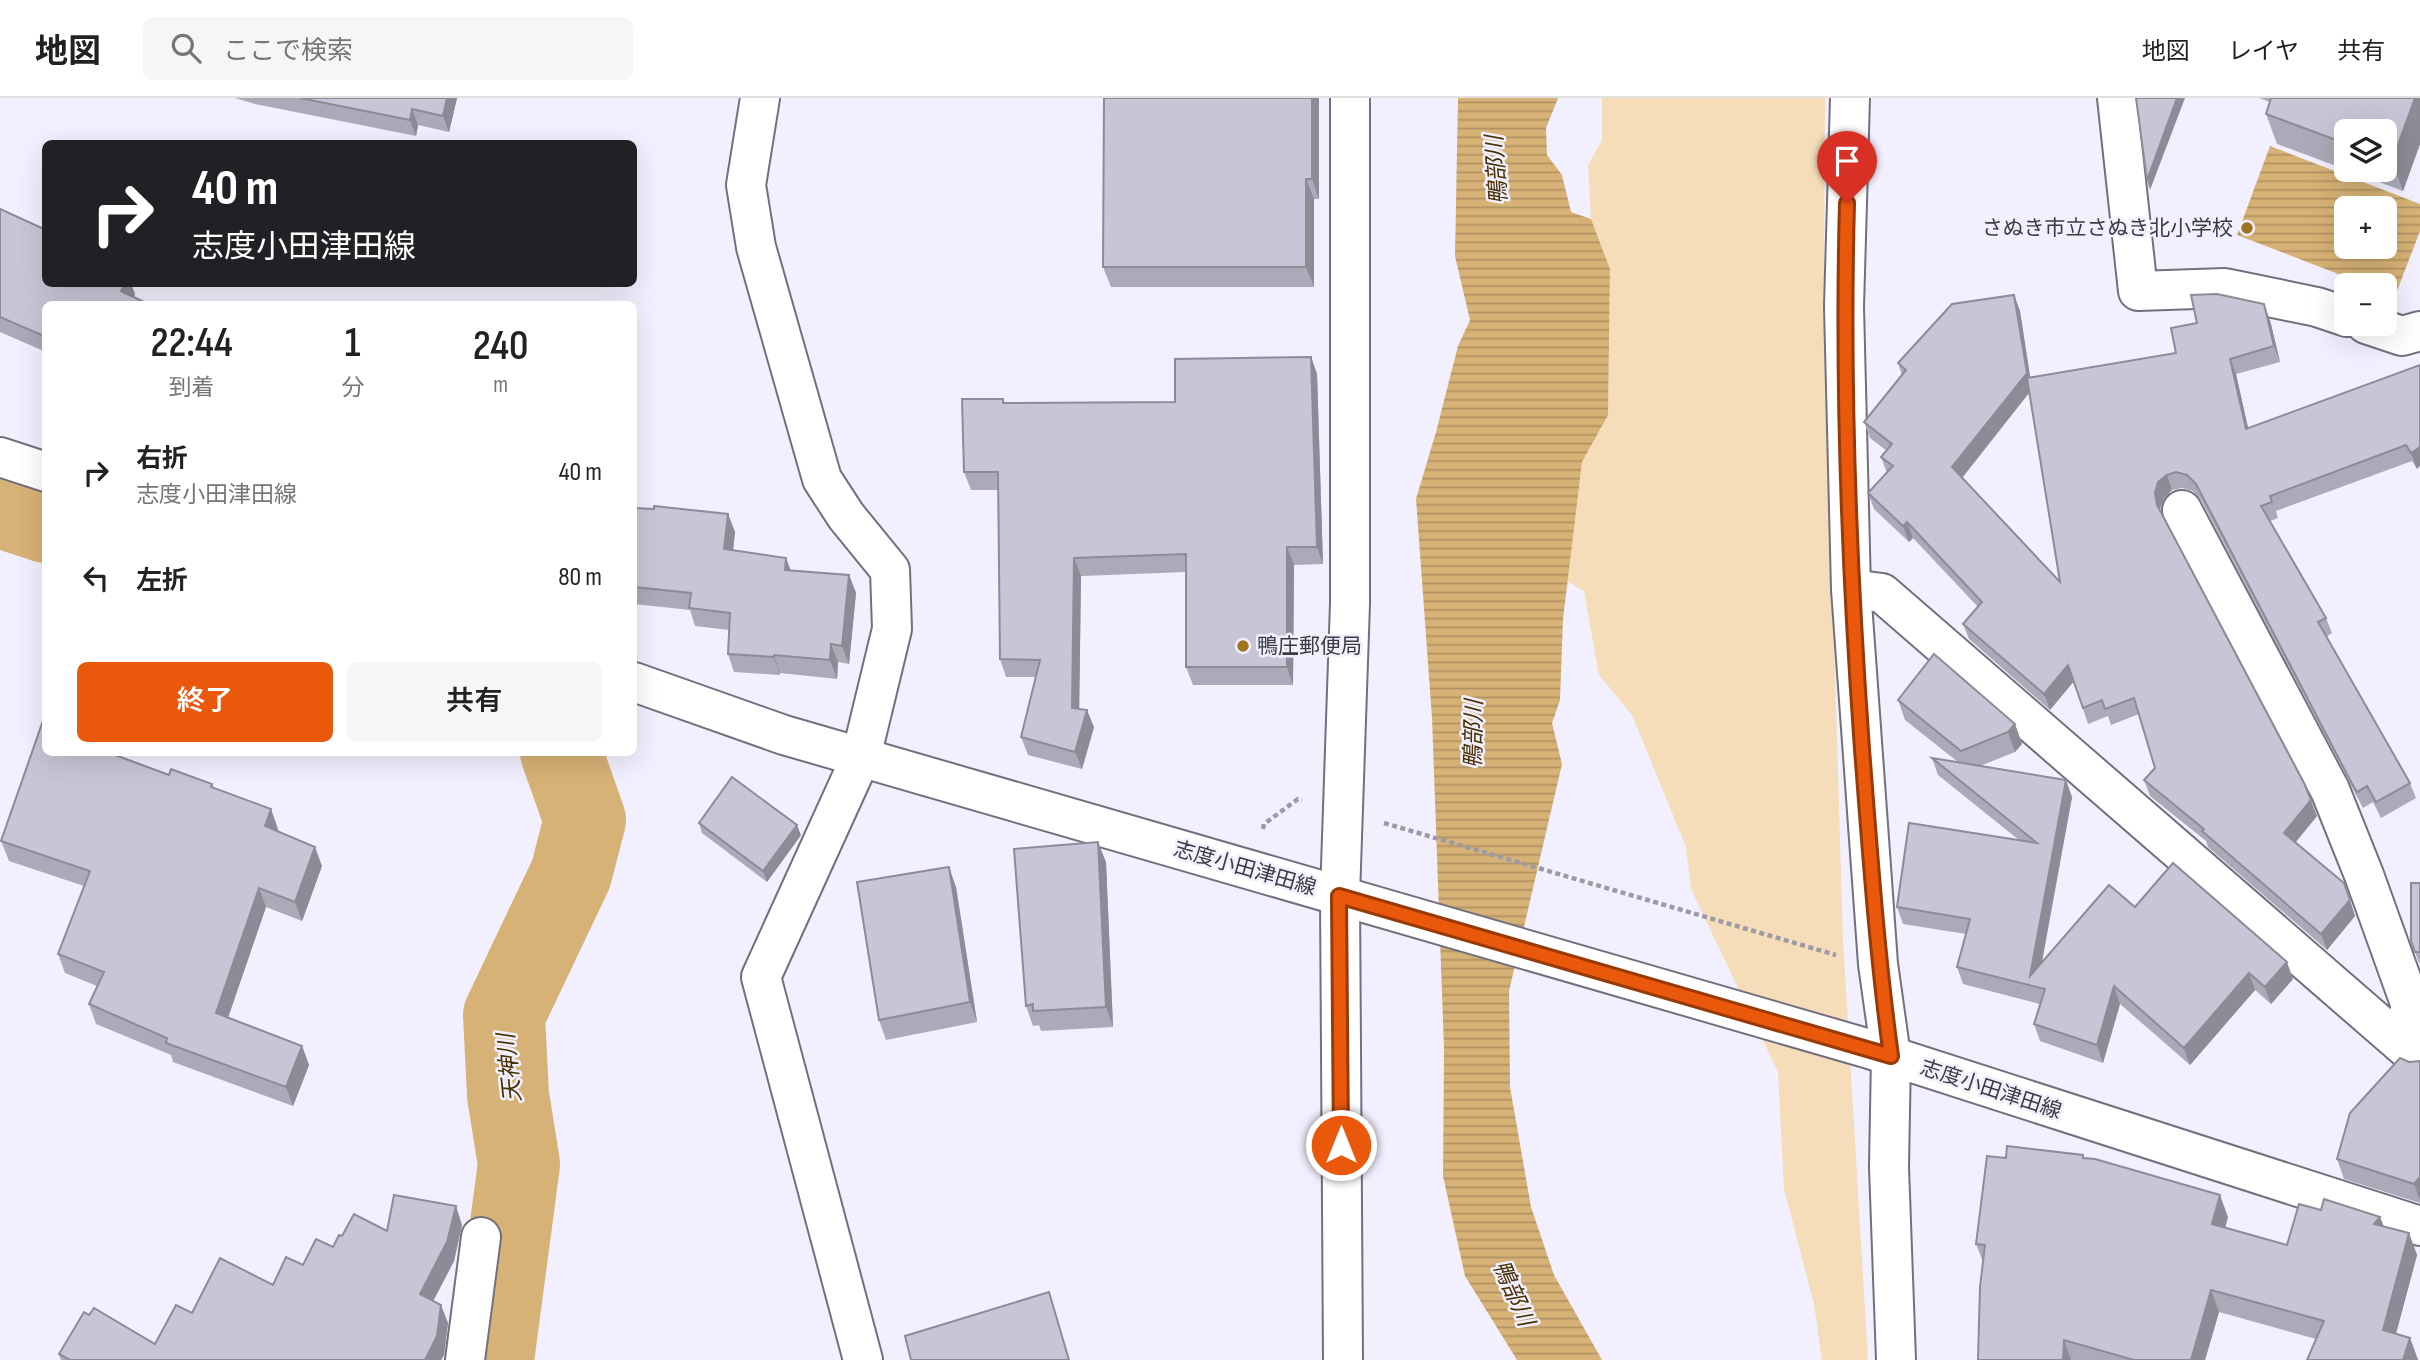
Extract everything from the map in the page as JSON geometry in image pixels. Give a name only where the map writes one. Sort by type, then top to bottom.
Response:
[{"type":"street","points":[[760,98],[746,185],[756,247],[822,479],[846,516],[890,570],[892,629],[861,757],[761,976],[863,1360]]},
{"type":"street","points":[[1343,1360],[1339,896],[1350,603],[1350,98]]},
{"type":"street","points":[[1850,98],[1844,307],[1851,589],[1878,964],[1878,1052],[1889,1167],[1896,1360]]},
{"type":"street","points":[[2117,98],[2138,291],[2225,288],[2334,313]]},
{"type":"street","points":[[2397,334],[2402,336],[2420,331]]},
{"type":"street","points":[[2,462],[42,471]]},
{"type":"street","points":[[2182,510],[2330,790],[2411,1006],[2410,1051]]},
{"type":"street","points":[[1851,589],[1882,593],[2410,1051]]},
{"type":"street","name":"志度小田津田線","points":[[637,683],[784,735],[1878,1052],[2420,1226]]},
{"type":"street","points":[[465,1360],[481,1237]]},
{"type":"path","points":[[1381,822],[1846,958]]},
{"type":"shaded area","points":[[1602,98],[1825,98],[1824,302],[1843,940],[1868,1360],[1822,1360],[1814,1304],[1784,1189],[1778,1072],[1691,889],[1686,847],[1632,715],[1599,675],[1584,591],[1567,581],[1582,462],[1608,414],[1610,269],[1591,219],[1588,165],[1602,140]]},
{"type":"water","name":"鴨部川","points":[[1458,98],[1558,98],[1546,128],[1547,155],[1562,175],[1571,212],[1591,219],[1610,269],[1608,415],[1582,462],[1563,619],[1560,700],[1552,723],[1562,764],[1509,991],[1510,1087],[1531,1207],[1554,1275],[1602,1360],[1517,1360],[1465,1276],[1443,1176],[1444,1049],[1432,718],[1416,499],[1458,346],[1470,320],[1455,256]]},
{"type":"water","points":[[2270,146],[2334,171],[2334,182],[2363,182],[2420,204],[2420,231],[2397,291],[2397,273],[2336,273],[2237,235]]},
{"type":"building","points":[[300,98],[447,98],[443,116],[412,109],[410,120]]},
{"type":"building","points":[[1104,98],[1312,98],[1312,179],[1306,179],[1306,267],[1103,267]]},
{"type":"building","points":[[2136,98],[2177,98],[2147,180]]},
{"type":"building","points":[[2271,98],[2415,98],[2397,147],[2397,119],[2334,119],[2334,139],[2266,114]]},
{"type":"building","points":[[0,209],[42,228],[42,287],[123,287],[121,291],[142,301],[42,301],[42,335],[0,317]]},
{"type":"building","points":[[2217,294],[2264,304],[2274,346],[2230,359],[2246,429],[2420,365],[2420,447],[2411,453],[2406,445],[2270,496],[2272,502],[2261,506],[2326,618],[2318,622],[2410,783],[2376,802],[2367,786],[2357,792],[2350,780],[2196,484],[2187,475],[2176,472],[2158,482],[2155,493],[2157,505],[2311,800],[2284,833],[2344,883],[2350,900],[2321,934],[2202,831],[2204,829],[2144,780],[2155,768],[2134,698],[2105,709],[2102,700],[2083,708],[2068,665],[2044,694],[1963,624],[1982,602],[1907,522],[1903,526],[1868,493],[1893,466],[1881,457],[1892,444],[1864,422],[1906,370],[1898,363],[1952,304],[2014,295],[2027,373],[1952,467],[2060,582],[2027,378],[2176,353],[2171,328],[2197,323],[2191,295]]},
{"type":"building","points":[[1311,357],[1317,547],[1287,547],[1287,667],[1186,667],[1186,554],[1074,558],[1072,708],[1087,710],[1075,752],[1021,737],[1040,660],[1000,659],[998,472],[964,472],[962,399],[1003,399],[1003,403],[1175,402],[1175,359]]},
{"type":"building","points":[[654,506],[728,514],[724,549],[786,558],[785,570],[849,575],[842,646],[831,644],[830,660],[728,654],[730,613],[689,608],[691,593],[637,587],[637,508],[654,509]]},
{"type":"building","points":[[1934,654],[2015,724],[2008,732],[1961,751],[1898,700]]},
{"type":"building","points":[[42,723],[42,756],[118,756],[169,775],[171,769],[271,809],[265,826],[315,847],[295,902],[259,888],[216,1013],[302,1046],[286,1087],[166,1043],[167,1038],[89,1004],[104,972],[58,954],[90,871],[1,841]]},
{"type":"building","points":[[1932,758],[2066,780],[2030,976],[2109,885],[2135,907],[2173,863],[2287,962],[2265,987],[2249,973],[2184,1048],[2114,986],[2097,1045],[2034,1024],[2045,989],[1957,967],[1970,919],[1897,907],[1909,823],[2037,843]]},
{"type":"building","points":[[732,777],[797,825],[763,871],[699,823]]},
{"type":"building","points":[[1098,842],[1106,1007],[1033,1011],[1033,1004],[1026,1006],[1014,849]]},
{"type":"building","points":[[949,867],[970,1002],[879,1020],[857,882]]},
{"type":"building","points":[[2411,883],[2420,883],[2420,952],[2415,952],[2411,941]]},
{"type":"building","points":[[2400,1058],[2409,1062],[2420,1061],[2420,1177],[2414,1184],[2337,1159],[2350,1113]]},
{"type":"building","points":[[2007,1146],[2083,1155],[2083,1158],[2095,1159],[2220,1195],[2212,1224],[2287,1245],[2299,1204],[2321,1210],[2324,1199],[2380,1217],[2374,1224],[2409,1233],[2383,1330],[2410,1338],[2403,1360],[2307,1360],[2324,1321],[2211,1290],[2191,1360],[2134,1360],[2064,1340],[2063,1360],[1978,1360],[1980,1287],[1985,1245],[1976,1244],[1987,1156],[2006,1158]]},
{"type":"building","points":[[394,1195],[456,1206],[447,1242],[420,1294],[441,1305],[437,1336],[425,1360],[70,1360],[59,1354],[84,1312],[89,1315],[94,1308],[155,1344],[176,1305],[192,1313],[220,1258],[273,1285],[286,1257],[303,1265],[316,1239],[333,1247],[354,1214],[387,1231]]},
{"type":"building","points":[[1049,1292],[1069,1360],[911,1360],[905,1336]]},
{"type":"waterway","name":"天神川","points":[[0,507],[42,521]]},
{"type":"waterway","name":"天神川","points":[[493,1360],[519,1164],[508,1095],[504,1015],[571,874],[585,820],[562,756]]},
{"type":"place","name":"さぬき市立さぬき北小学校","points":[[2247,228]]},
{"type":"place","name":"鴨庄郵便局","points":[[1243,646]]},
{"type":"route","points":[[1341,1145],[1339,896],[1891,1056],[1878,964],[1851,589],[1844,307],[1847,203]]}]
